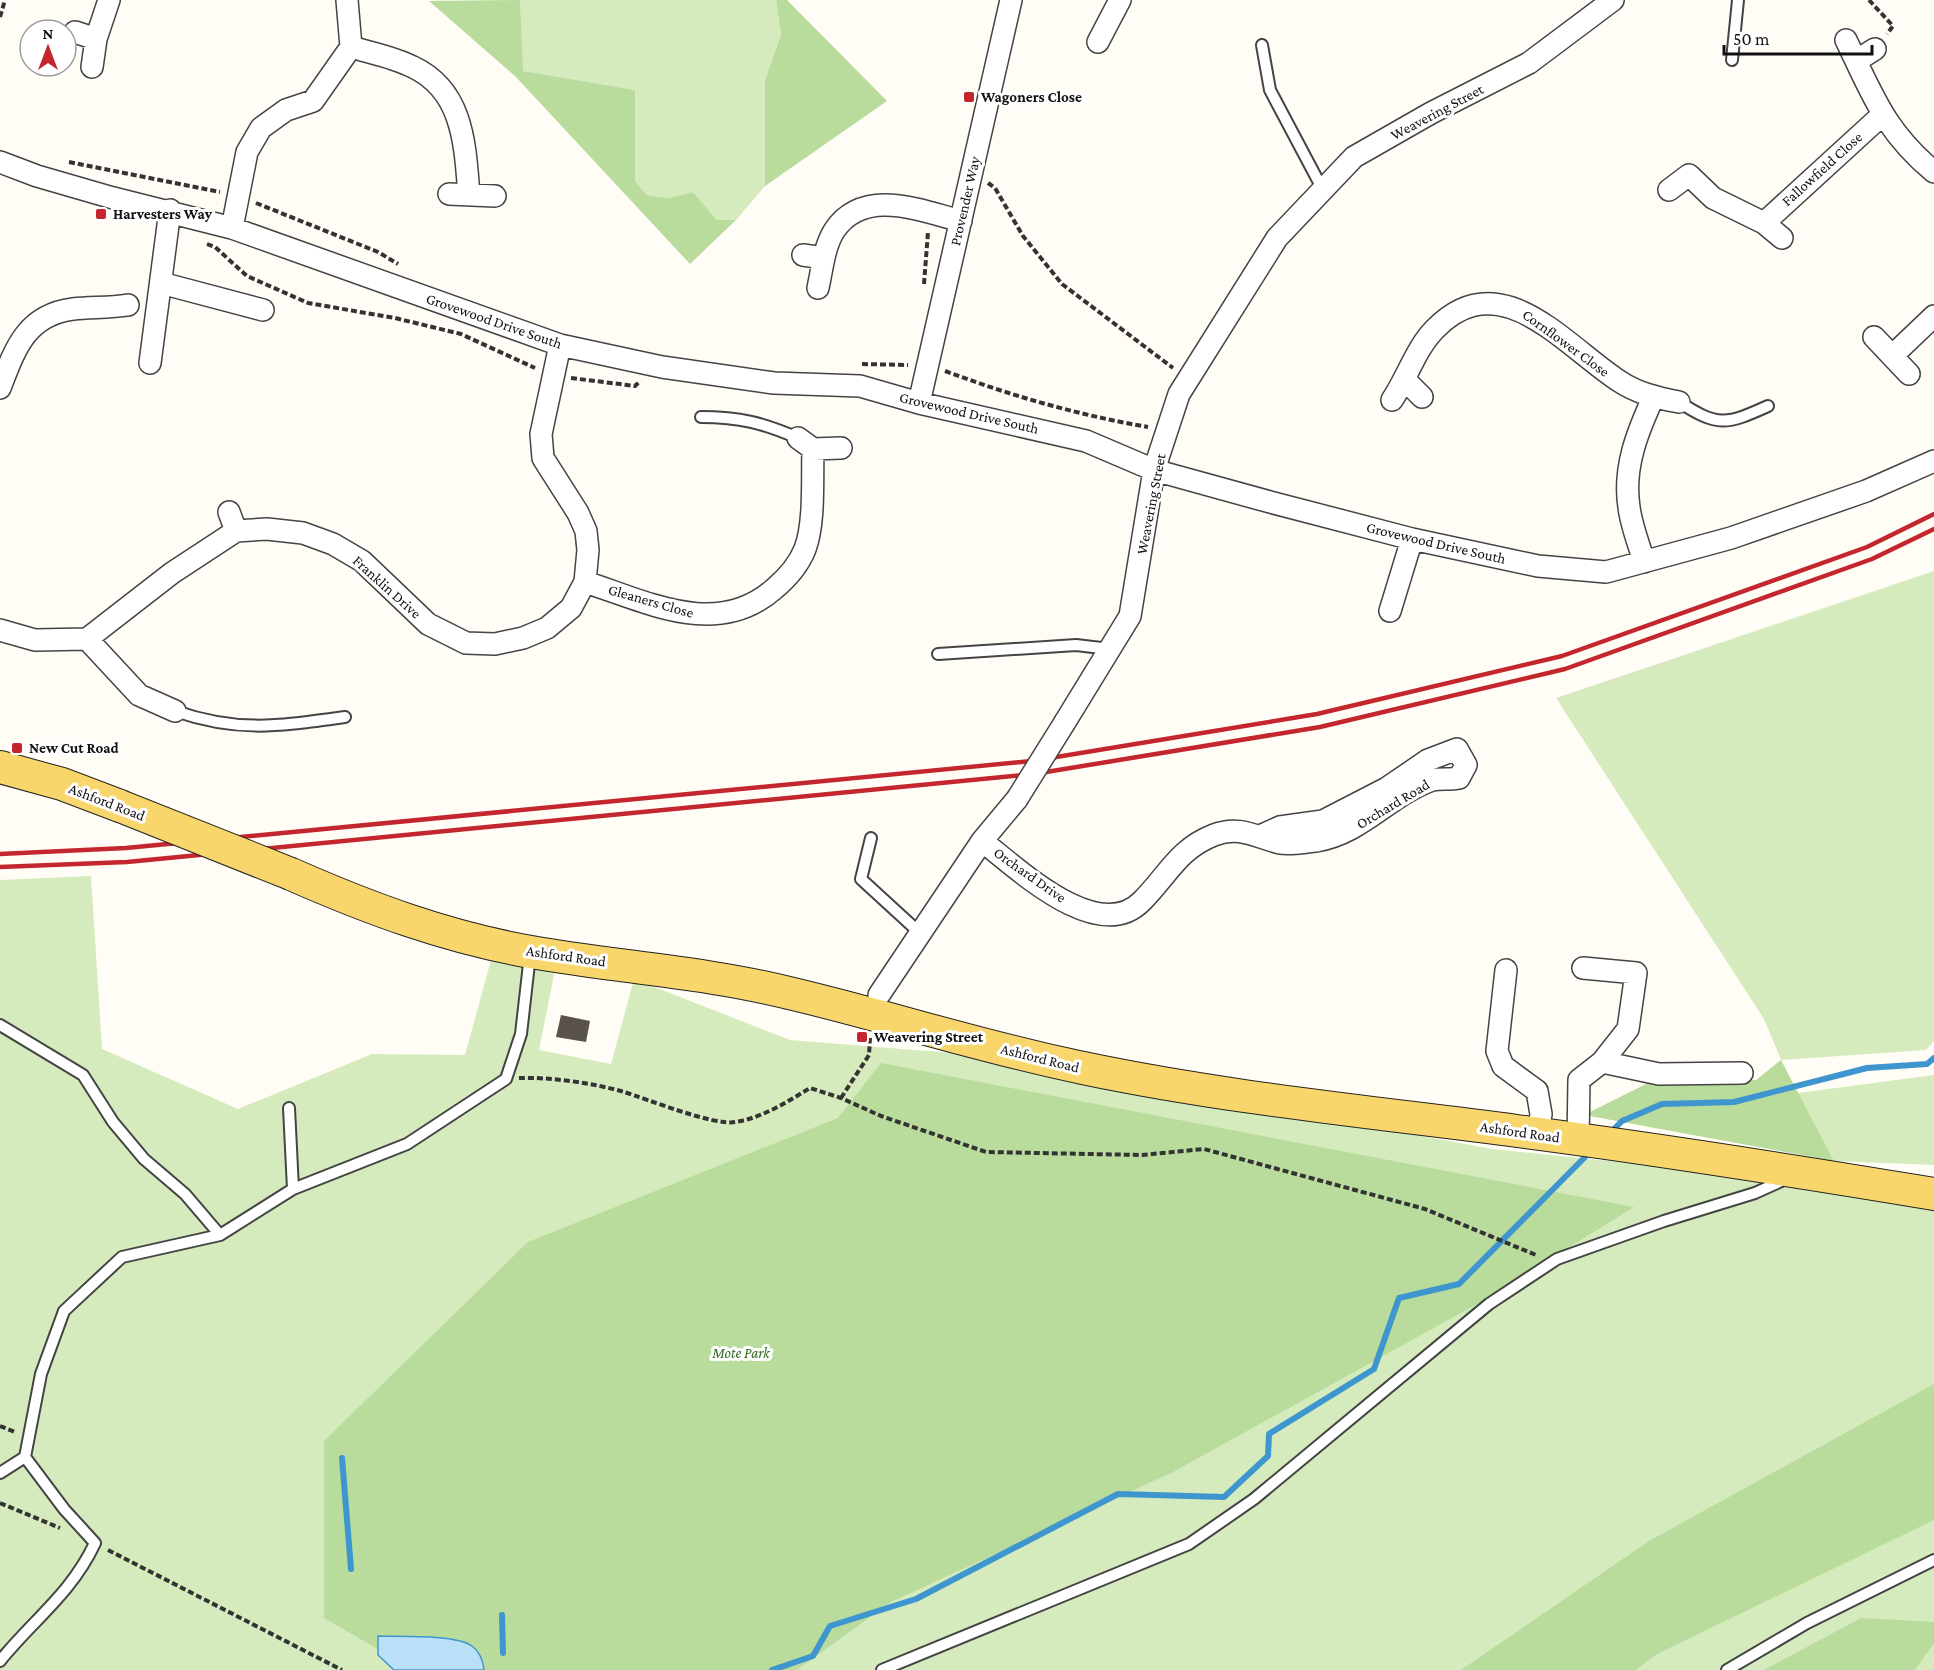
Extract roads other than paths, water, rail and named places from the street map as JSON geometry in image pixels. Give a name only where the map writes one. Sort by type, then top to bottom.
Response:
[{"type":"main road","name":"Ashford Road","points":[[0,767],[62,784],[291,874],[372,910],[453,935],[530,952],[672,972],[886,1008],[1082,1068],[1239,1096],[1538,1134],[1802,1172],[1934,1194]]},
{"type":"street","points":[[92,67],[96,39],[109,0]]},
{"type":"street","points":[[232,228],[247,152],[261,128],[286,110],[313,101],[351,47],[347,0]]},
{"type":"street","name":"Provender Way","points":[[919,403],[1011,0]]},
{"type":"street","points":[[1098,42],[1120,0]]},
{"type":"street","name":"Weavering Street","points":[[886,1008],[921,934],[982,841],[1017,798],[1130,616],[1154,470],[1179,394],[1277,238],[1354,157],[1431,113],[1529,63],[1613,0]]},
{"type":"street","points":[[78,33],[96,39]]},
{"type":"street","points":[[1846,40],[1881,116],[1911,153],[1934,172]]},
{"type":"street","points":[[351,47],[414,67],[441,88],[459,115],[465,140],[459,195],[495,196]]},
{"type":"street","points":[[1856,61],[1875,49]]},
{"type":"street","name":"Fallowfield Close","points":[[1764,223],[1881,116]]},
{"type":"street","name":"Grovewood Drive South","points":[[0,162],[102,195],[169,220],[232,228],[560,345],[654,365],[774,383],[860,386],[919,403],[1086,441],[1154,470],[1413,539],[1538,566],[1606,572],[1644,562],[1731,538],[1855,495],[1934,460]]},
{"type":"street","points":[[1669,190],[1689,175],[1713,198],[1764,223],[1782,237]]},
{"type":"street","points":[[818,288],[814,256],[845,217],[860,207],[878,204],[961,221]]},
{"type":"street","points":[[150,363],[169,220]]},
{"type":"street","points":[[161,283],[263,309]]},
{"type":"street","name":"Cornflower Close","points":[[1392,400],[1434,330],[1454,314],[1492,302],[1521,309],[1621,382],[1653,398],[1679,402]]},
{"type":"street","points":[[0,388],[13,353],[33,325],[55,312],[128,305]]},
{"type":"street","points":[[1892,356],[1934,316]]},
{"type":"street","points":[[1874,337],[1909,374]]},
{"type":"street","name":"Franklin Drive","points":[[87,639],[172,573],[233,521],[267,529],[303,533],[333,544],[362,561],[428,624],[466,643],[495,644],[523,638],[547,628],[571,608],[585,582],[588,550],[586,531],[578,513],[543,458],[541,434],[560,345]]},
{"type":"street","points":[[1405,381],[1422,397]]},
{"type":"street","points":[[1644,562],[1629,507],[1628,467],[1638,430],[1653,398]]},
{"type":"street","points":[[806,443],[841,448]]},
{"type":"street","name":"Gleaners Close","points":[[585,582],[694,616],[728,614],[759,602],[786,579],[805,549],[810,518],[806,443]]},
{"type":"street","points":[[1390,611],[1413,539]]},
{"type":"street","points":[[0,630],[35,640],[87,639],[139,696],[174,711]]},
{"type":"street","name":"Orchard Road","points":[[1457,749],[1466,765],[1459,778],[1433,780],[1355,828],[1318,841],[1282,844],[1260,836],[1280,827],[1323,821],[1387,788],[1428,760],[1457,749]]},
{"type":"street","name":"Orchard Drive","points":[[982,841],[1055,896],[1081,909],[1105,915],[1122,913],[1141,903],[1182,853],[1201,840],[1221,832],[1241,830],[1260,836]]},
{"type":"street","points":[[1578,1140],[1580,1080],[1602,1062],[1628,1029],[1636,973],[1583,968]]},
{"type":"street","points":[[1506,970],[1497,1052],[1503,1066],[1537,1091],[1541,1114],[1538,1134]]},
{"type":"street","points":[[1602,1062],[1659,1074],[1742,1073]]},
{"type":"lane","points":[[1732,60],[1738,0]]},
{"type":"lane","points":[[1262,45],[1270,90],[1323,190]]},
{"type":"lane","points":[[1679,402],[1704,418],[1720,422],[1741,418],[1768,406]]},
{"type":"lane","points":[[701,417],[735,417],[772,427],[806,443]]},
{"type":"lane","points":[[938,654],[1076,645],[1110,649]]},
{"type":"lane","points":[[174,711],[207,723],[232,727],[274,727],[345,717]]},
{"type":"lane","points":[[872,838],[861,879],[921,934]]},
{"type":"lane","points":[[0,1473],[25,1456],[41,1374],[64,1311],[122,1257],[220,1235],[293,1189],[407,1144],[506,1079],[521,1034],[530,952]]},
{"type":"lane","points":[[0,1025],[83,1075],[113,1122],[144,1159],[185,1194],[220,1235]]},
{"type":"lane","points":[[290,1108],[293,1189]]},
{"type":"lane","points":[[882,1670],[1189,1544],[1254,1498],[1488,1304],[1557,1259],[1664,1221],[1755,1193],[1802,1172]]},
{"type":"lane","points":[[0,1662],[69,1588],[85,1566],[95,1543],[64,1509],[25,1456]]},
{"type":"lane","points":[[1727,1670],[1808,1623],[1934,1560]]},
{"type":"water","points":[[378,1636],[413,1636],[464,1642],[472,1646],[479,1654],[484,1670],[394,1670],[378,1655]]},
{"type":"waterway","points":[[1615,1128],[1622,1121],[1662,1104],[1734,1102],[1867,1068],[1927,1064],[1934,1058]]},
{"type":"waterway","points":[[772,1670],[813,1656],[830,1626],[916,1599],[1118,1494],[1224,1497],[1268,1456],[1269,1434],[1374,1369],[1399,1298],[1459,1284],[1585,1157]]},
{"type":"waterway","points":[[342,1458],[351,1569]]},
{"type":"waterway","points":[[502,1615],[503,1653]]},
{"type":"railway","points":[[0,854],[126,848],[1032,761],[1317,714],[1562,656],[1867,547],[1934,514]]},
{"type":"railway","points":[[0,867],[127,862],[1034,774],[1320,727],[1565,669],[1872,559],[1934,529]]},
{"type":"place","name":"Wagoners Close","points":[[969,97]]},
{"type":"place","name":"Harvesters Way","points":[[101,214]]},
{"type":"place","name":"New Cut Road","points":[[17,748]]},
{"type":"place","name":"Weavering Street","points":[[862,1037]]},
{"type":"park label","name":"Mote Park","points":[[741,1353]]}]
